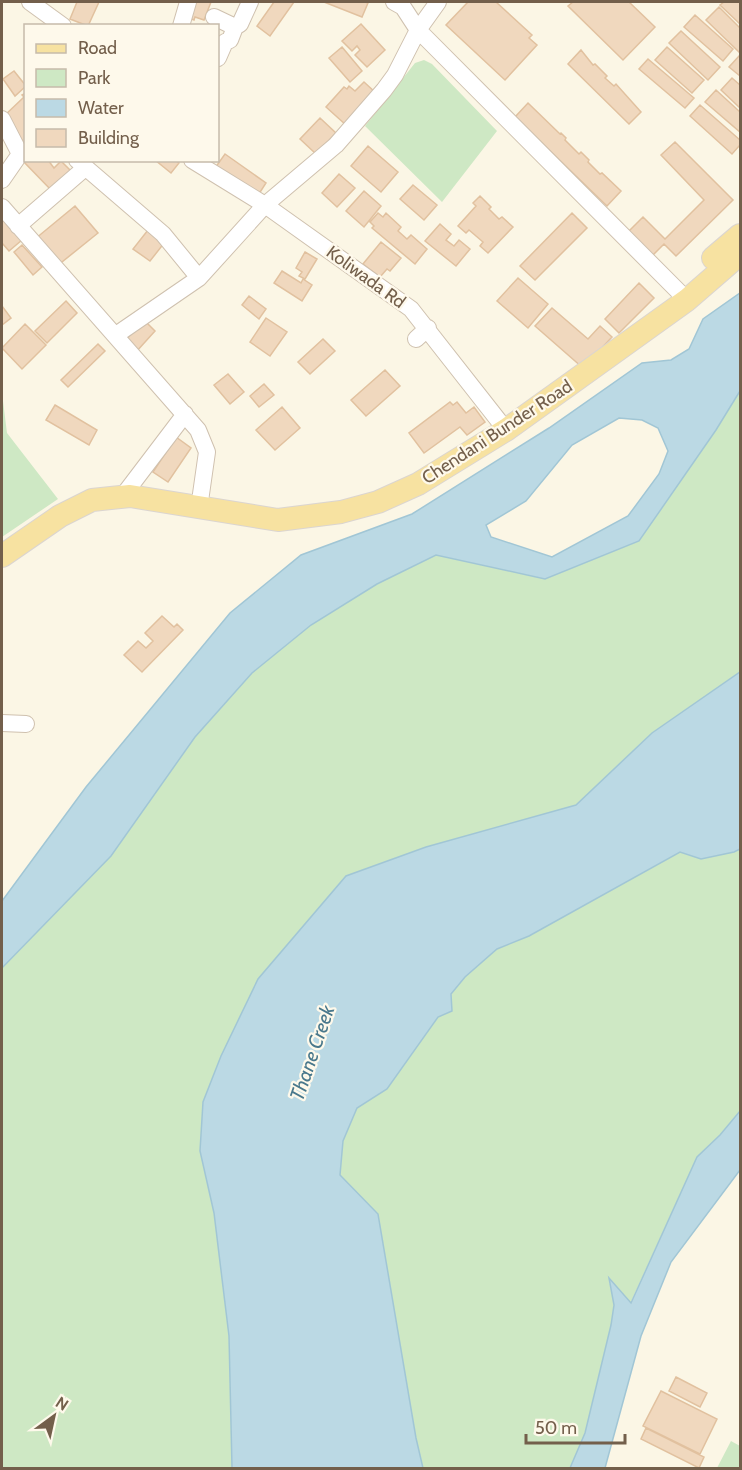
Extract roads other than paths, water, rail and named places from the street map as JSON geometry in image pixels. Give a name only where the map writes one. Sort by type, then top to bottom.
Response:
[{"type":"main road","points":[[737,263],[726,284],[705,285],[713,257],[741,235]]},
{"type":"main road","name":"Chendani Bunder Road","points":[[2,556],[60,516],[92,500],[130,496],[278,519],[341,512],[378,502],[418,484],[506,430],[705,285]]},
{"type":"street","points":[[30,2],[60,24]]},
{"type":"street","points":[[182,24],[188,2]]},
{"type":"street","points":[[219,56],[225,42],[230,40],[235,27],[240,24],[250,2]]},
{"type":"street","points":[[394,2],[403,7],[418,30],[687,300]]},
{"type":"street","points":[[116,335],[199,278],[265,205],[343,138],[395,75],[418,30],[438,2]]},
{"type":"street","points":[[213,17],[235,27]]},
{"type":"street","points":[[2,119],[22,151],[2,180]]},
{"type":"street","name":"Koliwada Rd","points":[[195,162],[265,205],[411,309],[422,334],[506,430]]},
{"type":"street","points":[[18,226],[81,164],[163,234],[199,278]]},
{"type":"street","points":[[2,207],[198,430],[207,452],[199,507]]},
{"type":"street","points":[[122,497],[185,414]]},
{"type":"street","points":[[2,723],[26,724]]},
{"type":"water","points":[[740,293],[740,391],[716,430],[639,541],[545,579],[436,555],[377,584],[311,625],[252,673],[195,737],[111,856],[2,968],[2,901],[86,787],[230,613],[301,555],[412,514],[549,428],[642,363],[671,360],[689,349],[703,319]],"holes":[[[619,418],[642,420],[658,428],[668,451],[659,474],[628,516],[552,557],[491,537],[486,525],[526,501],[572,445]]]},
{"type":"water","name":"Thane Creek","points":[[740,672],[740,849],[701,859],[680,852],[529,936],[497,949],[465,977],[451,994],[452,1011],[438,1017],[387,1089],[357,1108],[343,1141],[340,1175],[378,1214],[423,1468],[232,1468],[229,1336],[214,1213],[200,1151],[203,1102],[221,1056],[258,979],[346,876],[426,847],[576,805],[652,733]]},
{"type":"water","points":[[740,1111],[740,1170],[671,1262],[641,1336],[605,1468],[570,1468],[585,1433],[611,1325],[614,1305],[609,1278],[631,1303],[697,1157]]}]
